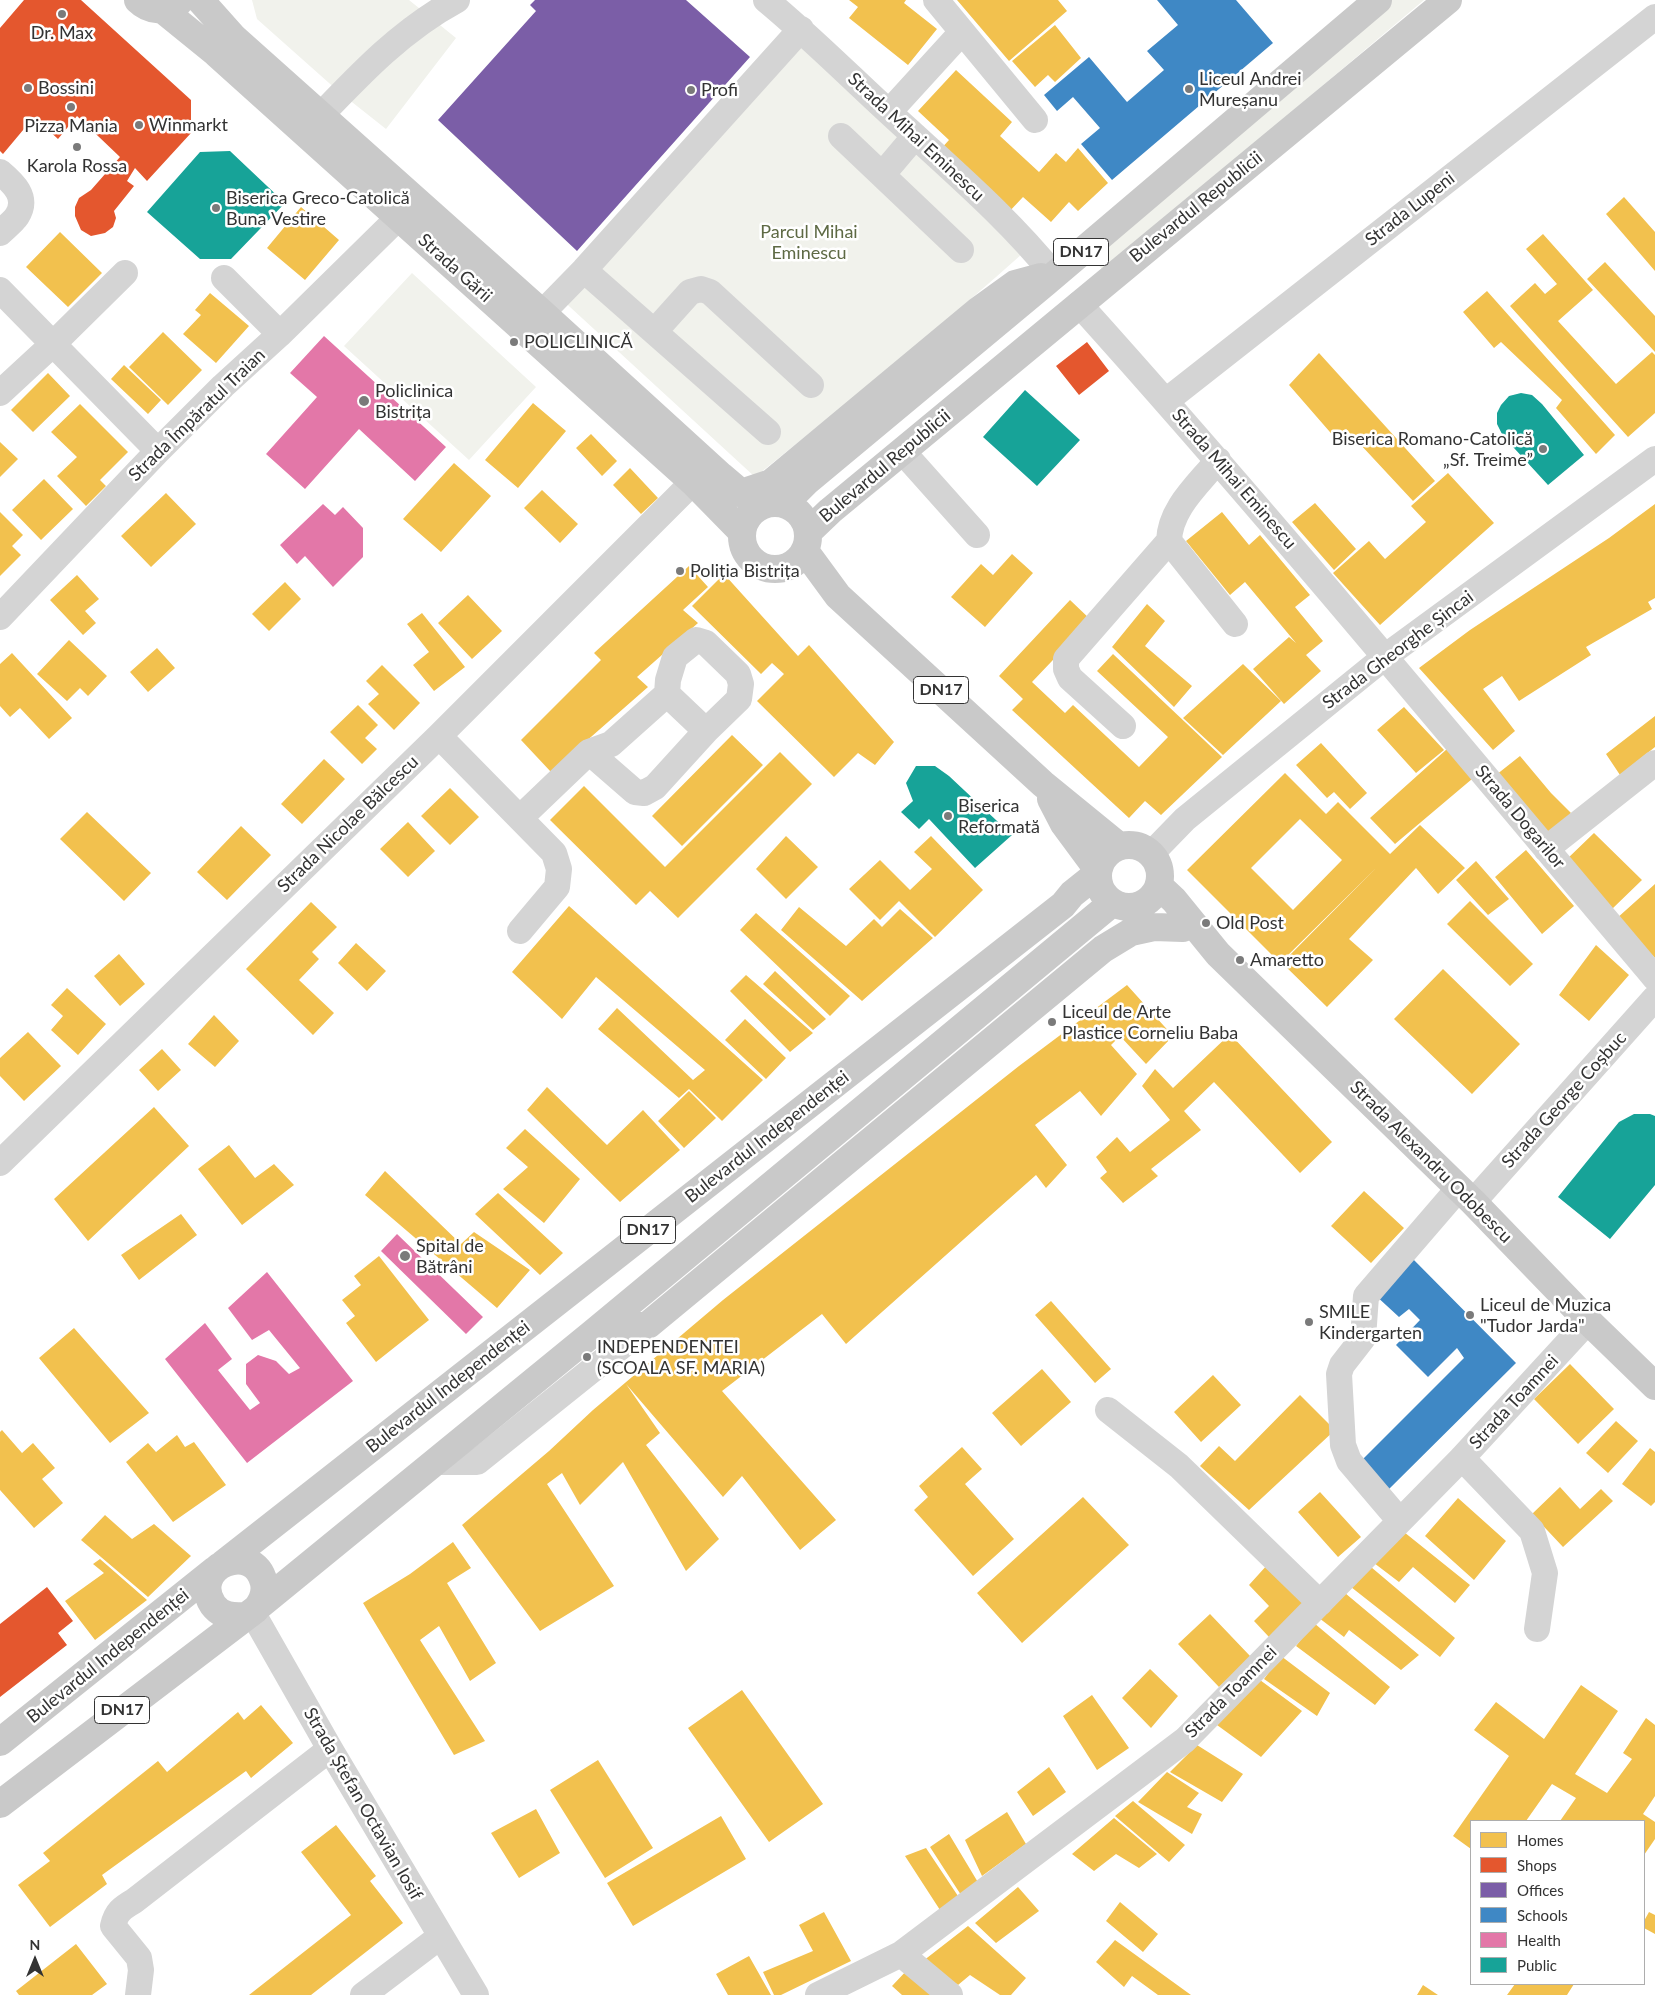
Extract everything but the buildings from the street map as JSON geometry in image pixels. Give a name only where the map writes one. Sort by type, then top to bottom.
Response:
[{"type":"main road","name":"Strada Gării","points":[[138,0],[150,8],[172,5],[216,53],[693,482],[742,532]]},
{"type":"main road","name":"Strada Gării","points":[[200,0],[234,38],[320,116],[542,313],[762,500]]},
{"type":"main road","name":"DN17","points":[[762,500],[806,482],[1054,275],[1378,0]]},
{"type":"main road","name":"Bulevardul Republicii","points":[[802,549],[830,511],[1448,0]]},
{"type":"main road","points":[[762,500],[793,508],[801,514],[806,523],[802,549],[777,569],[762,566],[753,560],[743,543],[742,532],[746,521],[772,483],[979,310],[1015,284],[1033,278],[1054,275]]},
{"type":"main road","name":"DN17","points":[[802,549],[838,596],[1043,784],[1118,846]]},
{"type":"main road","name":"DN17","points":[[0,1804],[252,1611],[593,1333],[1112,903],[1104,896],[1098,885],[1098,872],[1064,824],[1043,784]]},
{"type":"main road","points":[[1064,824],[1075,876],[1072,894]]},
{"type":"main road","points":[[1112,903],[1123,908],[1134,908],[1152,895],[1161,875],[1158,863],[1151,854],[1136,846],[1118,846]]},
{"type":"main road","name":"Bulevardul Independenței","points":[[0,1742],[219,1567],[1055,911],[1098,872],[1104,857],[1118,846]]},
{"type":"main road","name":"Strada Alexandru Odobescu","points":[[1152,895],[1164,913],[1194,934],[1466,1195],[1588,1321],[1655,1386]]},
{"type":"main road","points":[[593,1333],[648,1325],[1103,949],[1132,932],[1154,927],[1194,934]]},
{"type":"main road","points":[[219,1567],[232,1561],[241,1561],[250,1564],[257,1570],[265,1587],[264,1596],[252,1611]]},
{"type":"main road","name":"Bulevardul Independenței","points":[[219,1567],[209,1578],[208,1589],[210,1599],[215,1608],[224,1614],[234,1617],[252,1611]]},
{"type":"street","points":[[320,116],[390,46],[431,14],[457,0]]},
{"type":"street","points":[[936,0],[1034,120]]},
{"type":"street","name":"Strada Mihai Eminescu","points":[[772,2],[1031,246],[1054,275]]},
{"type":"street","name":"Strada Lupeni","points":[[1166,401],[1655,17]]},
{"type":"street","points":[[542,313],[584,270],[801,29]]},
{"type":"street","points":[[889,112],[962,32]]},
{"type":"street","points":[[841,136],[961,250]]},
{"type":"street","points":[[882,175],[915,136]]},
{"type":"street","points":[[0,172],[16,186],[21,205],[17,216],[0,233]]},
{"type":"street","name":"Strada Împăratul Traian","points":[[0,617],[158,451],[399,217]]},
{"type":"street","points":[[584,270],[768,432]]},
{"type":"street","points":[[0,393],[54,344],[124,273]]},
{"type":"street","points":[[224,278],[280,334]]},
{"type":"street","points":[[655,331],[690,292],[701,289],[710,292],[811,385]]},
{"type":"street","points":[[0,290],[158,451]]},
{"type":"street","name":"Strada Mihai Eminescu","points":[[1079,304],[1218,460],[1386,656]]},
{"type":"street","points":[[902,451],[977,535]]},
{"type":"street","name":"Strada Gheorghe Șincai","points":[[1151,854],[1185,820],[1386,656],[1655,459]]},
{"type":"street","points":[[1124,726],[1070,678],[1066,669],[1066,659],[1169,541],[1172,520],[1179,507],[1218,460]]},
{"type":"street","name":"Strada Nicolae Bălcescu","points":[[0,1163],[439,736],[693,482]]},
{"type":"street","points":[[1169,541],[1235,624]]},
{"type":"street","points":[[520,818],[589,752],[611,744],[667,694],[668,680],[675,657],[696,640],[706,643],[738,674],[741,684],[739,699],[706,731],[655,787],[644,793],[635,792],[589,752]]},
{"type":"street","name":"Strada Dogarilor","points":[[1386,656],[1655,978]]},
{"type":"street","points":[[667,694],[706,731]]},
{"type":"street","points":[[439,736],[554,853],[559,869],[557,887],[520,931]]},
{"type":"street","points":[[1546,849],[1655,763]]},
{"type":"street","name":"Strada George Coșbuc","points":[[1400,1521],[1359,1475],[1349,1461],[1343,1445],[1339,1374],[1342,1365],[1362,1338],[1366,1296],[1655,998]]},
{"type":"street","name":"Strada Toamnei","points":[[818,1995],[901,1954],[1185,1740],[1462,1458],[1588,1321]]},
{"type":"street","points":[[435,1462],[476,1462],[648,1325]]},
{"type":"street","points":[[1108,1410],[1179,1466],[1320,1603]]},
{"type":"street","points":[[1462,1458],[1532,1531],[1545,1574],[1537,1630]]},
{"type":"street","name":"Strada Ștefan Octavian Iosif","points":[[252,1611],[330,1749],[476,1995]]},
{"type":"street","points":[[138,1995],[141,1970],[138,1958],[114,1926],[116,1915],[120,1909],[134,1901],[330,1749]]},
{"type":"street","points":[[363,1995],[441,1936]]},
{"type":"street","points":[[901,1954],[950,1995]]},
{"type":"green space","points":[[252,0],[409,0],[456,38],[386,129],[338,91],[257,19]]},
{"type":"green space","points":[[1389,0],[1424,0],[1103,271],[1091,254]]},
{"type":"green space","name":"Parcul Mihai Eminescu","points":[[801,29],[1031,246],[895,363],[755,477],[558,296]]},
{"type":"green space","points":[[412,273],[536,387],[469,460],[344,346]]},
{"type":"place","name":"Dr. Max","points":[[62,14]]},
{"type":"place","name":"Bossini","points":[[28,88]]},
{"type":"place","name":"Liceul Andrei Mureșanu","points":[[1189,89]]},
{"type":"place","name":"Profi","points":[[691,90]]},
{"type":"place","name":"Pizza Mania","points":[[71,107]]},
{"type":"place","name":"Winmarkt","points":[[139,125]]},
{"type":"place","name":"Karola Rossa","points":[[77,147]]},
{"type":"place","name":"Biserica Greco-Catolică Buna Vestire","points":[[216,208]]},
{"type":"place","name":"POLICLINICĂ","points":[[514,342]]},
{"type":"place","name":"Policlinica Bistrița","points":[[364,401]]},
{"type":"place","name":"Biserica Romano-Catolică „Sf. Treime”","points":[[1543,449]]},
{"type":"place","name":"Poliția Bistrița","points":[[680,571]]},
{"type":"place","name":"Biserica Reformată","points":[[948,816]]},
{"type":"place","name":"Old Post","points":[[1206,923]]},
{"type":"place","name":"Amaretto","points":[[1240,960]]},
{"type":"place","name":"Liceul de Arte Plastice Corneliu Baba","points":[[1052,1022]]},
{"type":"place","name":"Spital de Bătrâni","points":[[405,1256]]},
{"type":"place","name":"Liceul de Muzica \"Tudor Jarda\"","points":[[1470,1315]]},
{"type":"place","name":"SMILE Kindergarten","points":[[1309,1322]]},
{"type":"place","name":"INDEPENDENTEI (SCOALA SF. MARIA)","points":[[587,1357]]}]
